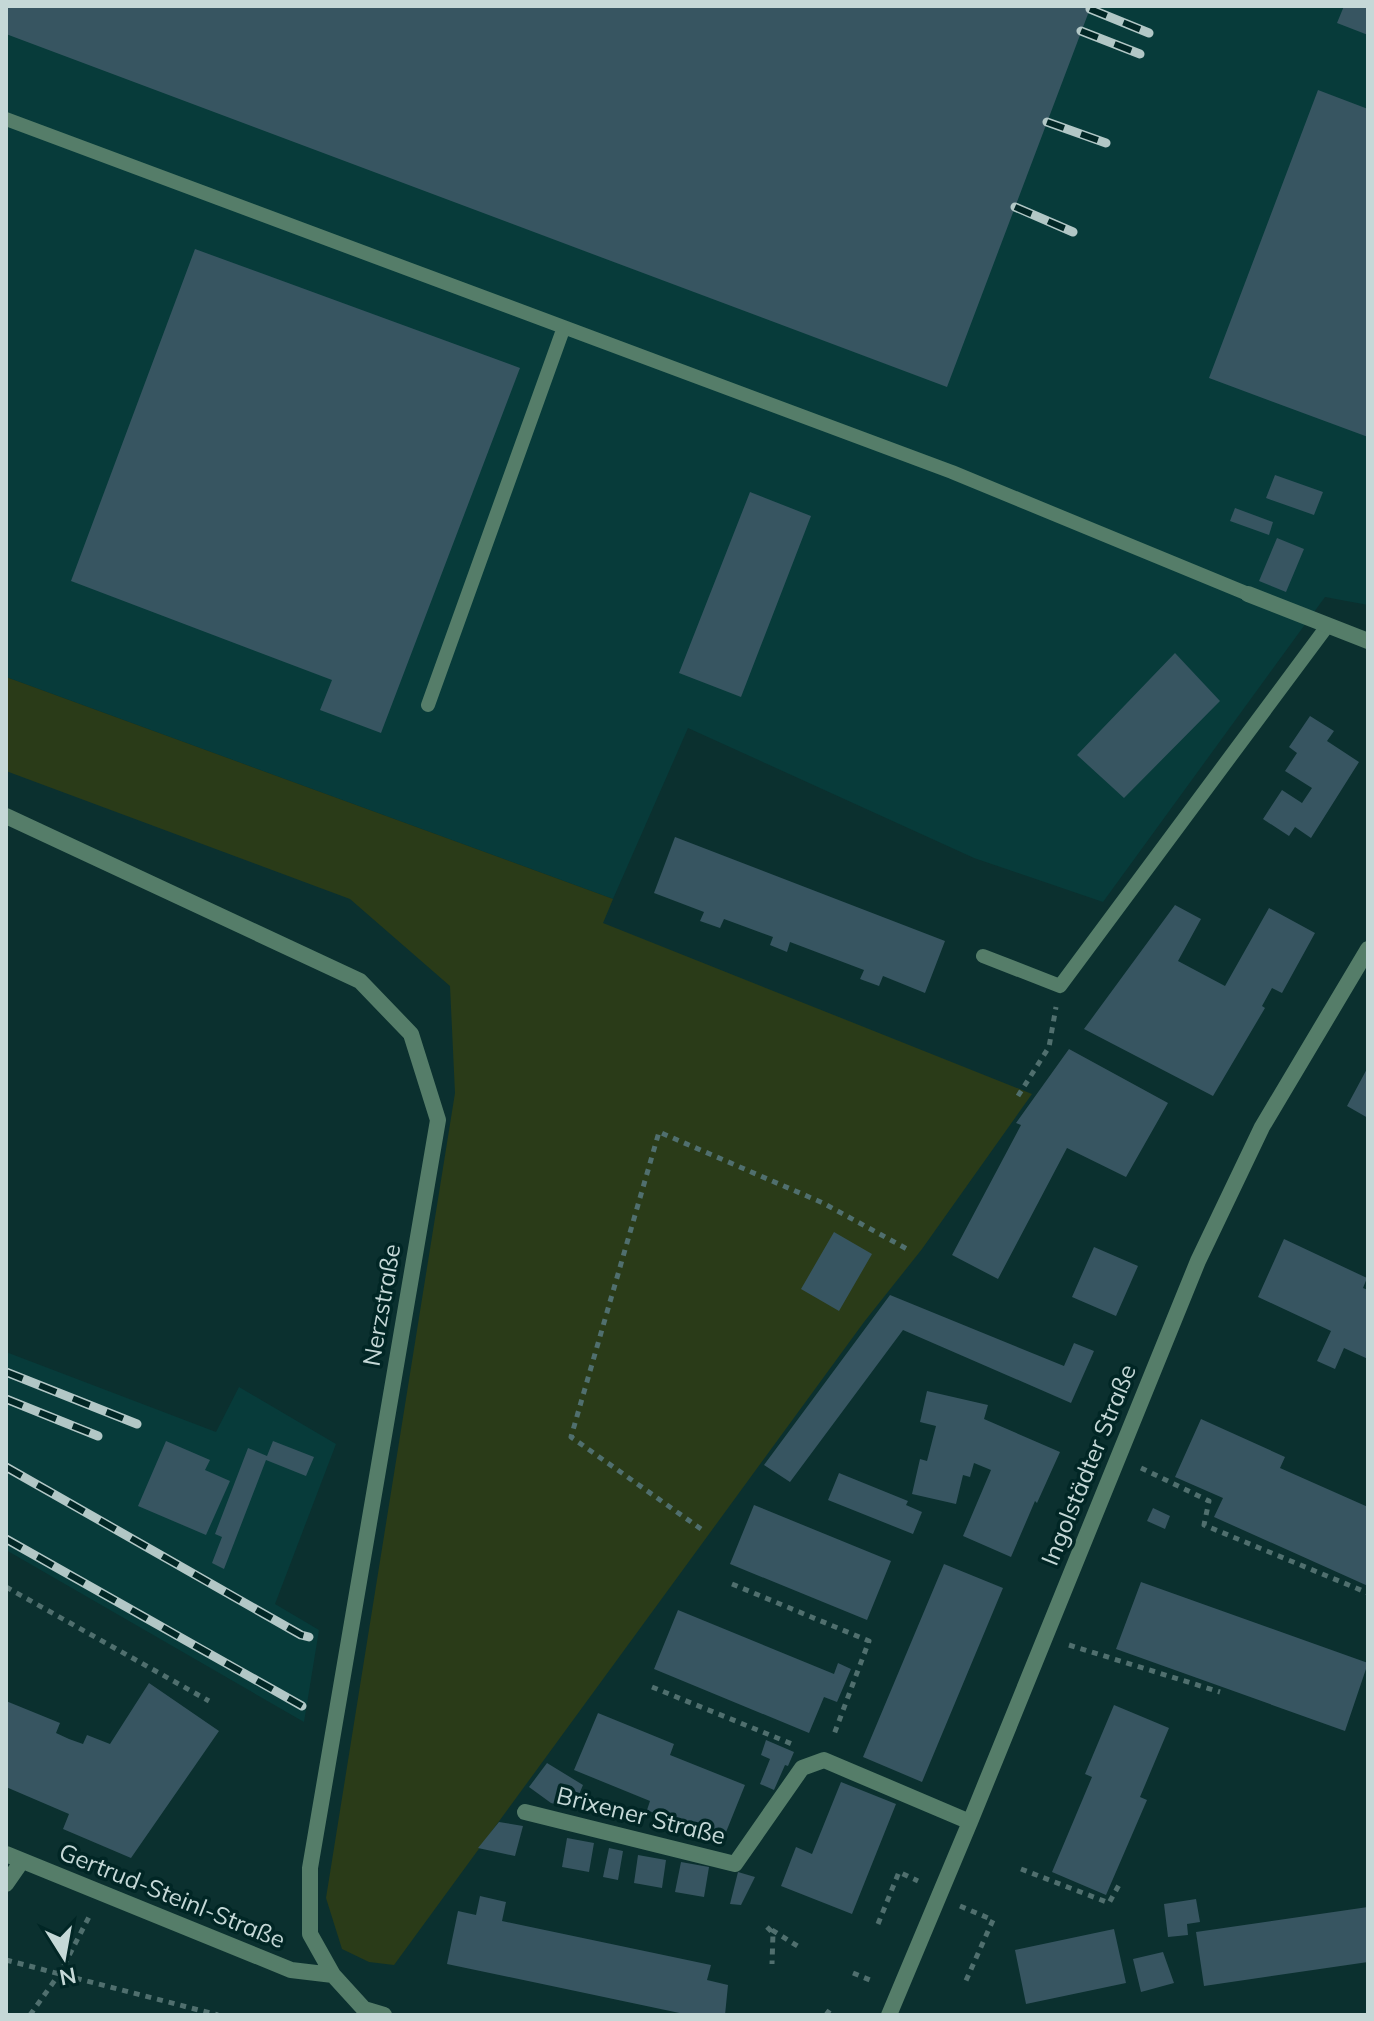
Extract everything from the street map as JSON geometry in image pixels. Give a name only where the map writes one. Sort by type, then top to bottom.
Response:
[{"type":"street","points":[[1248,594],[1368,641]]},
{"type":"street","name":"Nerzstraße","points":[[6,816],[360,981],[411,1034],[438,1120],[310,1868],[310,1934],[333,1975],[364,2009],[384,2015]]},
{"type":"street","name":"Ingolstädter Straße","points":[[889,2015],[1198,1261],[1262,1127],[1368,949]]},
{"type":"street","points":[[818,1762],[970,1822]]},
{"type":"street","name":"Brixener Straße","points":[[525,1812],[735,1864],[802,1768],[818,1762]]},
{"type":"street","name":"Gertrud-Steinl-Straße","points":[[6,1884],[14,1858],[291,1970],[333,1975]]},
{"type":"lane","points":[[6,119],[952,472],[1248,594]]},
{"type":"lane","points":[[428,705],[564,327]]},
{"type":"lane","points":[[983,956],[1060,986],[1328,625]]},
{"type":"path","points":[[1018,1096],[1049,1047],[1060,986]]},
{"type":"path","points":[[701,1529],[571,1437],[659,1132],[823,1203],[907,1249]]},
{"type":"path","points":[[1118,1458],[1164,1477],[1209,1501],[1204,1525],[1368,1593]]},
{"type":"path","points":[[652,1687],[800,1747],[818,1762],[869,1641],[732,1584]]},
{"type":"path","points":[[6,1587],[209,1701]]},
{"type":"path","points":[[1045,1636],[1220,1692]]},
{"type":"path","points":[[1021,1869],[1109,1903],[1119,1885]]},
{"type":"path","points":[[878,1924],[894,1885]]},
{"type":"path","points":[[30,2015],[60,1973],[101,1893]]},
{"type":"path","points":[[772,1964],[773,1933],[767,1927],[799,1947]]},
{"type":"path","points":[[964,1985],[981,1947]]},
{"type":"path","points":[[6,1960],[218,2015]]},
{"type":"path","points":[[853,1973],[870,1980]]},
{"type":"path","points":[[826,2015],[831,2008]]},
{"type":"shaded area","points":[[6,6],[1368,6],[1368,605],[1325,597],[1103,902],[974,858],[688,728],[613,899],[6,677]]},
{"type":"shaded area","points":[[6,1352],[216,1432],[239,1387],[336,1444],[275,1604],[319,1630],[304,1722],[6,1550]]},
{"type":"green space","points":[[6,677],[613,899],[603,923],[1032,1094],[922,1249],[864,1322],[394,1965],[369,1962],[342,1949],[326,1898],[455,1093],[450,986],[350,899],[6,771]]},
{"type":"building","points":[[6,6],[1091,6],[947,387],[6,34]]},
{"type":"building","points":[[1344,6],[1368,6],[1368,35],[1337,23]]},
{"type":"building","points":[[1318,90],[1368,109],[1368,437],[1209,378]]},
{"type":"building","points":[[195,249],[520,368],[381,733],[320,710],[332,680],[71,581]]},
{"type":"building","points":[[1275,475],[1323,492],[1314,515],[1266,498]]},
{"type":"building","points":[[750,492],[811,516],[741,697],[679,673]]},
{"type":"building","points":[[1235,508],[1273,522],[1269,535],[1230,521]]},
{"type":"building","points":[[1277,538],[1304,549],[1286,592],[1259,581]]},
{"type":"building","points":[[1175,653],[1220,701],[1124,798],[1077,755]]},
{"type":"building","points":[[1310,716],[1334,731],[1327,741],[1359,762],[1311,838],[1295,827],[1289,836],[1263,819],[1282,790],[1302,803],[1312,788],[1285,771],[1297,753],[1289,747]]},
{"type":"building","points":[[675,837],[945,941],[925,993],[883,976],[879,986],[860,979],[864,970],[790,942],[787,952],[770,945],[773,937],[724,919],[720,928],[700,921],[704,912],[654,893]]},
{"type":"building","points":[[1175,905],[1201,919],[1178,961],[1225,986],[1269,908],[1315,933],[1282,993],[1272,988],[1262,1006],[1265,1008],[1213,1096],[1084,1029]]},
{"type":"building","points":[[1069,1049],[1168,1103],[1126,1177],[1067,1148],[998,1279],[952,1255],[1021,1125],[1016,1123]]},
{"type":"building","points":[[1368,1067],[1368,1118],[1347,1106]]},
{"type":"building","points":[[834,1232],[872,1254],[839,1311],[801,1289]]},
{"type":"building","points":[[1284,1239],[1367,1278],[1363,1288],[1368,1290],[1368,1359],[1344,1348],[1335,1369],[1317,1361],[1331,1331],[1258,1297]]},
{"type":"building","points":[[1094,1247],[1138,1266],[1116,1316],[1072,1297]]},
{"type":"building","points":[[890,1295],[1064,1366],[1074,1343],[1094,1351],[1071,1403],[903,1330],[790,1482],[764,1465]]},
{"type":"building","points":[[927,1391],[988,1405],[984,1419],[1060,1452],[1011,1557],[963,1536],[991,1470],[974,1463],[970,1477],[963,1475],[956,1504],[912,1494],[920,1459],[927,1461],[936,1426],[920,1422]]},
{"type":"building","points":[[1201,1419],[1285,1457],[1280,1468],[1368,1507],[1368,1586],[1214,1517],[1223,1498],[1175,1477]]},
{"type":"building","points":[[166,1441],[210,1460],[205,1470],[230,1481],[206,1535],[138,1506]]},
{"type":"building","points":[[273,1441],[314,1457],[306,1476],[266,1460],[224,1569],[212,1563],[222,1537],[215,1534],[248,1448],[267,1456]]},
{"type":"building","points":[[839,1473],[908,1501],[906,1505],[922,1512],[913,1534],[828,1500]]},
{"type":"building","points":[[754,1505],[891,1561],[867,1620],[730,1564]]},
{"type":"building","points":[[1153,1508],[1170,1516],[1165,1529],[1147,1521]]},
{"type":"building","points":[[944,1564],[1003,1588],[922,1782],[863,1757]]},
{"type":"building","points":[[1141,1582],[1368,1663],[1345,1731],[1116,1649]]},
{"type":"building","points":[[678,1610],[834,1674],[838,1663],[851,1669],[837,1702],[824,1697],[809,1733],[654,1669]]},
{"type":"building","points":[[149,1683],[219,1731],[131,1858],[63,1829],[69,1814],[6,1787],[6,1701],[60,1723],[56,1733],[69,1739],[83,1744],[87,1735],[110,1744]]},
{"type":"building","points":[[1114,1705],[1169,1728],[1140,1797],[1147,1800],[1106,1895],[1052,1872],[1092,1777],[1085,1774]]},
{"type":"building","points":[[598,1713],[674,1744],[670,1755],[745,1785],[722,1842],[647,1810],[650,1801],[574,1770]]},
{"type":"building","points":[[766,1740],[794,1752],[774,1790],[760,1784],[770,1759],[761,1755]]},
{"type":"building","points":[[547,1763],[583,1785],[573,1809],[551,1803],[529,1787]]},
{"type":"building","points":[[841,1782],[896,1804],[852,1914],[781,1886],[796,1847],[812,1854]]},
{"type":"building","points":[[499,1822],[523,1826],[515,1856],[478,1848]]},
{"type":"building","points":[[567,1838],[594,1843],[589,1872],[562,1867]]},
{"type":"building","points":[[609,1848],[623,1851],[618,1880],[603,1877]]},
{"type":"building","points":[[638,1855],[666,1860],[662,1888],[634,1883]]},
{"type":"building","points":[[681,1862],[709,1867],[704,1897],[675,1892]]},
{"type":"building","points":[[738,1872],[755,1877],[741,1905],[730,1904]]},
{"type":"building","points":[[480,1896],[506,1902],[502,1921],[711,1965],[707,1980],[728,1985],[725,2015],[689,2015],[447,1964],[458,1911],[476,1915]]},
{"type":"building","points":[[1196,1899],[1200,1922],[1187,1924],[1188,1935],[1168,1937],[1164,1904]]},
{"type":"building","points":[[1368,1907],[1368,1962],[1204,1986],[1196,1932]]},
{"type":"building","points":[[1114,1929],[1126,1983],[1026,2004],[1015,1950]]},
{"type":"building","points":[[1163,1952],[1174,1983],[1141,1992],[1133,1959]]},
{"type":"railway","points":[[1090,9],[1149,33]]},
{"type":"railway","points":[[1081,31],[1140,54]]},
{"type":"railway","points":[[1047,122],[1106,143]]},
{"type":"railway","points":[[1015,207],[1073,232]]},
{"type":"railway","points":[[6,1372],[137,1424]]},
{"type":"railway","points":[[6,1399],[98,1436]]},
{"type":"railway","points":[[6,1467],[309,1637]]},
{"type":"railway","points":[[6,1539],[302,1706]]}]
